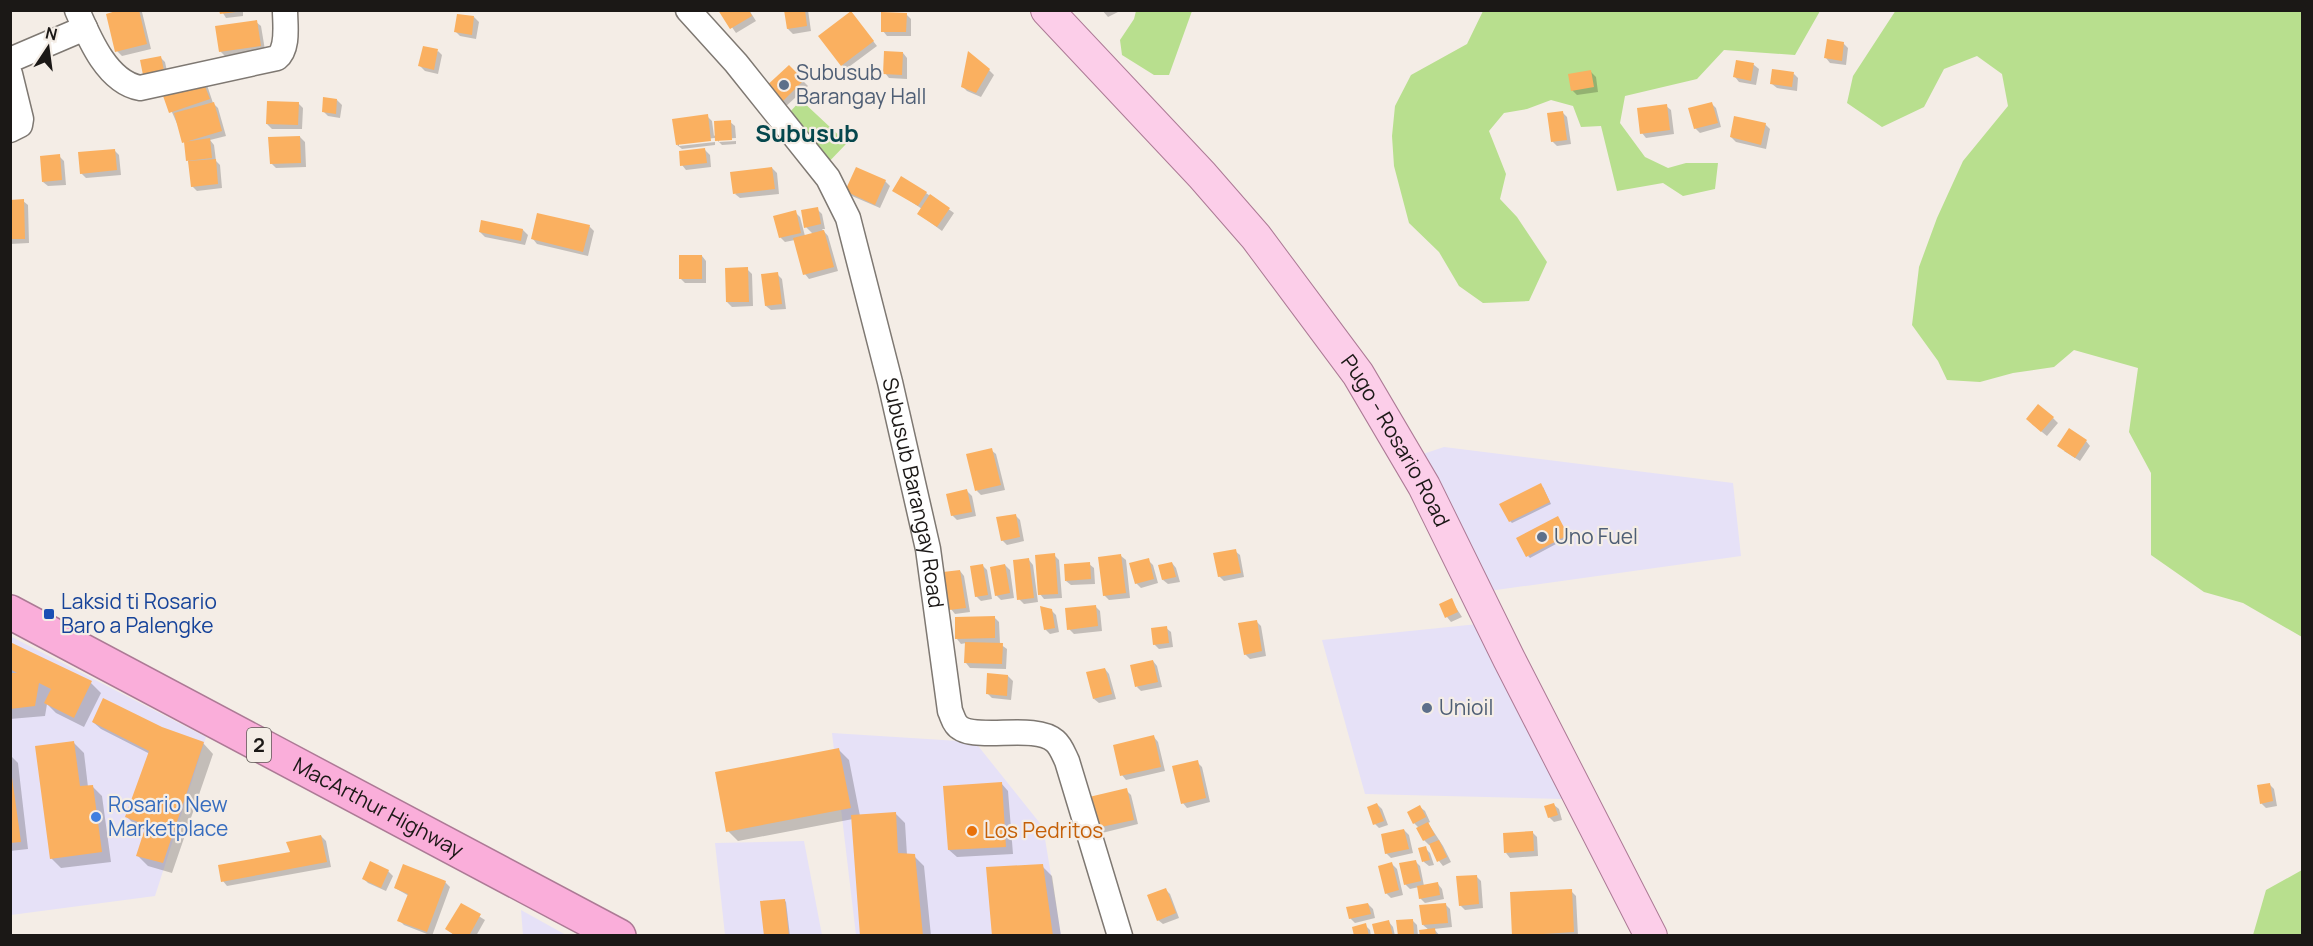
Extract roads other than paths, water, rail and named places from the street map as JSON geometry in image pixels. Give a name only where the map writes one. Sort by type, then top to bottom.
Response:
[{"type":"highway","name":"MacArthur Highway","points":[[10,612],[619,936]]},
{"type":"main road","name":"Pugo - Rosario Road","points":[[1047,10],[1202,175],[1256,237],[1358,374],[1424,486],[1651,936]]},
{"type":"street","points":[[10,60],[81,19],[98,52],[112,70],[123,80],[140,88],[277,58],[282,54],[284,45],[285,10]]},
{"type":"street","name":"Subusub Barangay Road","points":[[688,10],[736,63],[828,178],[848,218],[890,382],[928,549],[950,711],[956,724],[960,728],[977,732],[1040,734],[1056,742],[1067,761],[1119,936]]},
{"type":"street","points":[[10,74],[21,119],[20,125],[10,130]]},
{"type":"place","name":"Subusub Barangay Hall","points":[[784,85]]},
{"type":"place","name":"Uno Fuel","points":[[1542,537]]},
{"type":"place","name":"Laksid ti Rosario Baro a Palengke","points":[[49,614]]},
{"type":"place","name":"Unioil","points":[[1427,708]]},
{"type":"place","name":"Rosario New Marketplace","points":[[96,817]]},
{"type":"place","name":"Los Pedritos","points":[[972,831]]},
{"type":"district","name":"Subusub","points":[[807,134]]}]
